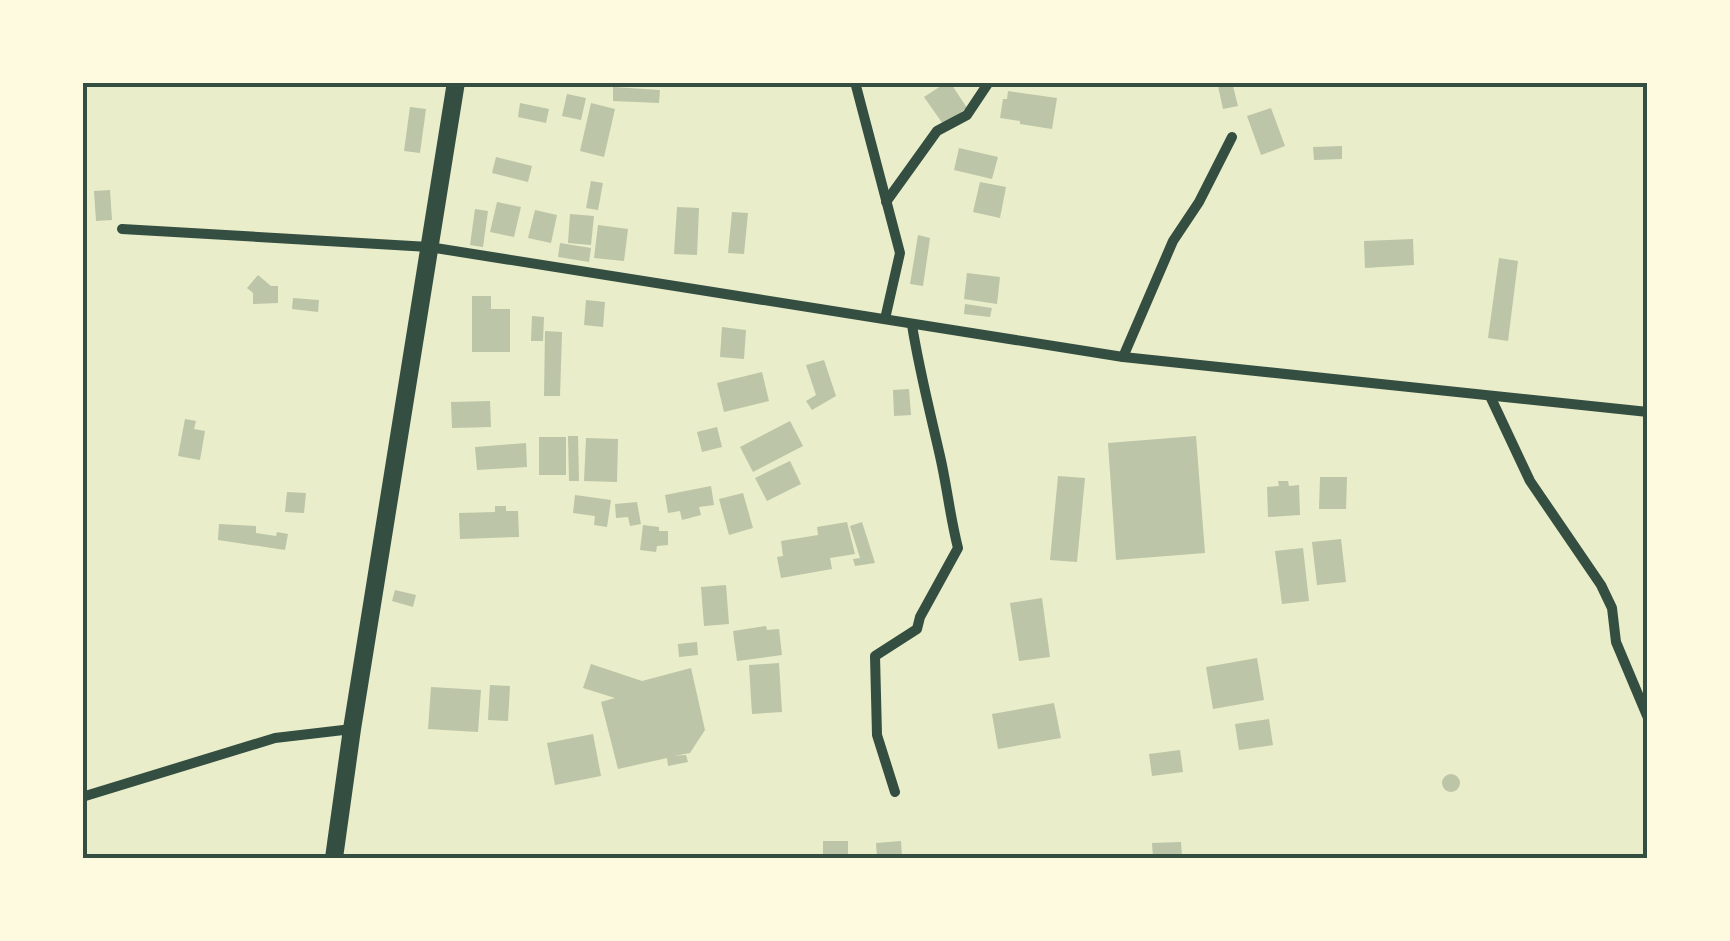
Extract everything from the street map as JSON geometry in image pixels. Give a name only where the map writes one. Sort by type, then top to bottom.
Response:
[{"type":"highway","points":[[334,858],[456,82]]},
{"type":"street","points":[[854,82],[900,254],[885,319]]},
{"type":"street","points":[[886,202],[937,131],[966,115],[989,82]]},
{"type":"street","points":[[1123,357],[1172,241],[1199,202],[1232,137]]},
{"type":"street","points":[[122,229],[429,247],[1123,357],[1648,412]]},
{"type":"street","points":[[894,792],[877,736],[875,656],[918,629],[920,616],[958,548],[912,325]]},
{"type":"street","points":[[1490,396],[1530,481],[1612,608],[1616,642],[1648,718]]},
{"type":"street","points":[[82,797],[276,738],[352,729]]},
{"type":"building","points":[[947,82],[967,108],[943,124],[924,97]]},
{"type":"building","points":[[1232,82],[1238,106],[1223,109],[1218,86]]},
{"type":"building","points":[[613,87],[660,90],[659,103],[613,101]]},
{"type":"building","points":[[1008,91],[1057,98],[1052,129],[1000,118]]},
{"type":"building","points":[[567,94],[586,98],[581,120],[562,116]]},
{"type":"building","points":[[520,103],[549,109],[546,123],[518,117]]},
{"type":"building","points":[[591,103],[615,109],[604,157],[580,151]]},
{"type":"building","points":[[410,107],[426,109],[420,153],[404,151]]},
{"type":"building","points":[[1271,108],[1285,146],[1261,155],[1247,116]]},
{"type":"building","points":[[1342,146],[1342,159],[1314,160],[1313,147]]},
{"type":"building","points":[[959,148],[998,157],[992,179],[954,170]]},
{"type":"building","points":[[496,157],[532,166],[528,182],[492,173]]},
{"type":"building","points":[[591,181],[603,183],[598,210],[586,208]]},
{"type":"building","points":[[980,182],[1006,187],[1000,218],[973,212]]},
{"type":"building","points":[[110,190],[112,220],[96,221],[94,191]]},
{"type":"building","points":[[497,202],[521,207],[514,237],[490,232]]},
{"type":"building","points":[[677,207],[699,208],[697,255],[674,254]]},
{"type":"building","points":[[475,209],[488,211],[483,247],[470,245]]},
{"type":"building","points":[[535,210],[557,215],[551,243],[528,238]]},
{"type":"building","points":[[732,212],[748,213],[744,254],[728,253]]},
{"type":"building","points":[[570,214],[594,216],[591,245],[568,243]]},
{"type":"building","points":[[598,225],[628,229],[624,261],[594,258]]},
{"type":"building","points":[[918,235],[930,238],[923,286],[910,284]]},
{"type":"building","points":[[1413,239],[1414,265],[1365,268],[1364,241]]},
{"type":"building","points":[[560,243],[591,248],[589,262],[558,257]]},
{"type":"building","points":[[1499,258],[1518,261],[1508,341],[1488,338]]},
{"type":"building","points":[[967,273],[1000,277],[997,304],[964,299]]},
{"type":"building","points":[[258,275],[271,286],[278,286],[278,303],[253,304],[253,293],[247,288]]},
{"type":"building","points":[[472,296],[491,296],[491,309],[510,309],[510,352],[472,352]]},
{"type":"building","points":[[293,298],[319,300],[318,312],[292,309]]},
{"type":"building","points":[[586,300],[605,302],[603,327],[584,325]]},
{"type":"building","points":[[965,304],[992,308],[990,317],[964,314]]},
{"type":"building","points":[[532,316],[544,317],[543,341],[531,341]]},
{"type":"building","points":[[722,327],[746,330],[744,359],[720,357]]},
{"type":"building","points":[[545,331],[562,332],[560,396],[544,396]]},
{"type":"building","points":[[824,360],[836,396],[812,410],[806,401],[816,395],[806,365]]},
{"type":"building","points":[[762,372],[769,401],[724,412],[717,383]]},
{"type":"building","points":[[909,389],[911,415],[894,416],[893,390]]},
{"type":"building","points":[[490,401],[491,427],[452,428],[451,402]]},
{"type":"building","points":[[185,419],[196,421],[194,429],[205,431],[200,460],[178,456]]},
{"type":"building","points":[[790,421],[803,446],[753,472],[740,447]]},
{"type":"building","points":[[717,427],[722,447],[702,452],[697,432]]},
{"type":"building","points":[[568,436],[578,436],[579,481],[569,481]]},
{"type":"building","points":[[1196,436],[1205,553],[1116,560],[1108,443]]},
{"type":"building","points":[[539,437],[566,437],[566,475],[539,475]]},
{"type":"building","points":[[586,438],[618,439],[617,482],[584,481]]},
{"type":"building","points":[[526,443],[527,467],[477,470],[475,447]]},
{"type":"building","points":[[790,461],[801,484],[767,501],[755,478]]},
{"type":"building","points":[[1058,476],[1085,478],[1077,562],[1050,560]]},
{"type":"building","points":[[1320,477],[1347,477],[1346,509],[1319,509]]},
{"type":"building","points":[[1278,481],[1299,485],[1300,515],[1268,517],[1267,487],[1279,486]]},
{"type":"building","points":[[711,486],[714,505],[699,507],[701,515],[682,520],[680,511],[668,513],[665,495]]},
{"type":"building","points":[[287,492],[306,493],[304,513],[285,512]]},
{"type":"building","points":[[743,493],[753,528],[729,535],[719,499]]},
{"type":"building","points":[[575,495],[611,500],[607,527],[594,525],[595,516],[573,513]]},
{"type":"building","points":[[637,502],[641,524],[630,526],[628,517],[616,518],[615,504]]},
{"type":"building","points":[[495,506],[518,511],[519,537],[460,539],[459,513],[495,512]]},
{"type":"building","points":[[847,522],[855,554],[830,558],[832,569],[781,578],[777,557],[783,556],[781,541],[818,535],[817,527]]},
{"type":"building","points":[[862,522],[875,563],[855,566],[853,559],[860,558],[850,526]]},
{"type":"building","points":[[219,524],[256,526],[256,533],[276,536],[277,532],[288,534],[285,550],[218,540]]},
{"type":"building","points":[[643,525],[668,531],[668,545],[657,546],[656,552],[640,550]]},
{"type":"building","points":[[1341,539],[1346,582],[1317,585],[1312,542]]},
{"type":"building","points":[[1303,548],[1309,601],[1282,604],[1275,551]]},
{"type":"building","points":[[726,585],[729,624],[704,626],[701,587]]},
{"type":"building","points":[[395,590],[416,595],[413,607],[392,601]]},
{"type":"building","points":[[1042,598],[1050,657],[1019,661],[1010,603]]},
{"type":"building","points":[[766,626],[767,630],[779,629],[782,655],[737,661],[733,631]]},
{"type":"building","points":[[697,642],[698,655],[679,657],[678,644]]},
{"type":"building","points":[[1257,658],[1264,700],[1213,709],[1206,667]]},
{"type":"building","points":[[779,663],[782,712],[752,714],[749,665]]},
{"type":"building","points":[[591,664],[642,681],[691,668],[705,730],[690,753],[674,756],[686,755],[688,762],[668,766],[667,758],[618,769],[601,702],[615,698],[583,688]]},
{"type":"building","points":[[490,685],[510,686],[508,721],[488,720]]},
{"type":"building","points":[[431,687],[481,690],[478,732],[428,729]]},
{"type":"building","points":[[1054,703],[1061,738],[998,749],[992,714]]},
{"type":"building","points":[[1269,719],[1273,745],[1239,750],[1235,724]]},
{"type":"building","points":[[593,734],[601,776],[555,785],[547,743]]},
{"type":"building","points":[[1180,750],[1183,772],[1152,776],[1149,754]]},
{"type":"building","points":[[1451,774],[1460,783],[1451,792],[1442,783]]},
{"type":"building","points":[[823,841],[848,841],[848,858],[823,858]]},
{"type":"building","points":[[901,841],[902,858],[877,858],[876,843]]},
{"type":"building","points":[[1181,842],[1182,858],[1153,858],[1152,843]]}]
